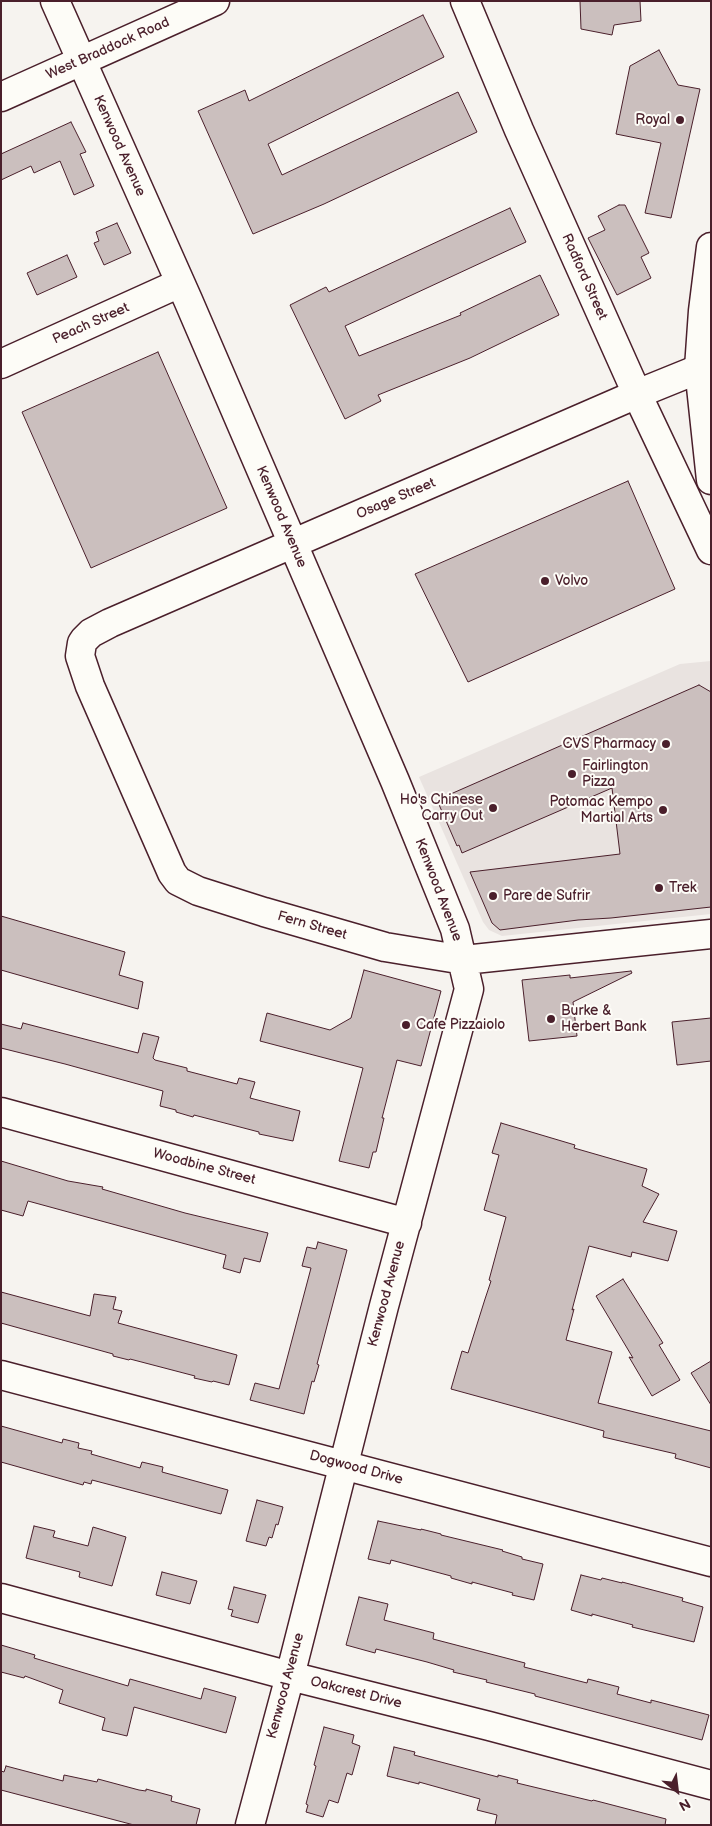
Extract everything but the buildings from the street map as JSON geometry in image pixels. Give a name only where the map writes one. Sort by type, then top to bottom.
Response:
[{"type":"street","name":"Kenwood Avenue","points":[[55,1],[180,283],[396,781],[455,929],[464,960],[469,988],[342,1464],[290,1676],[250,1825]]},
{"type":"street","name":"West Braddock Road","points":[[1,97],[215,1]]},
{"type":"street","name":"Radford Street","points":[[465,1],[519,130],[637,394],[711,550]]},
{"type":"street","points":[[711,247],[703,311],[711,480]]},
{"type":"street","name":"Peach Street","points":[[1,364],[180,283]]},
{"type":"street","name":"Osage Street","points":[[84,640],[91,633],[110,623],[705,366]]},
{"type":"street","name":"Fern Street","points":[[84,640],[80,656],[90,686],[172,872],[178,881],[198,892],[386,946],[464,960],[711,934]]},
{"type":"street","name":"Woodbine Street","points":[[1,1112],[407,1223]]},
{"type":"street","name":"Dogwood Drive","points":[[1,1375],[711,1562]]},
{"type":"street","name":"Oakcrest Drive","points":[[1,1598],[290,1676],[711,1785]]},
{"type":"shaded area","points":[[711,661],[711,914],[502,936],[489,930],[483,922],[419,777],[680,664]]},
{"type":"place","name":"Royal","points":[[680,120]]},
{"type":"place","name":"Volvo","points":[[545,581]]},
{"type":"place","name":"CVS Pharmacy","points":[[666,744]]},
{"type":"place","name":"Fairlington Pizza","points":[[572,774]]},
{"type":"place","name":"Ho's Chinese Carry Out","points":[[493,808]]},
{"type":"place","name":"Potomac Kempo Martial Arts","points":[[663,810]]},
{"type":"place","name":"Trek","points":[[659,888]]},
{"type":"place","name":"Pare de Sufrir","points":[[493,896]]},
{"type":"place","name":"Burke & Herbert Bank","points":[[551,1019]]},
{"type":"place","name":"Cafe Pizzaiolo","points":[[406,1025]]}]
